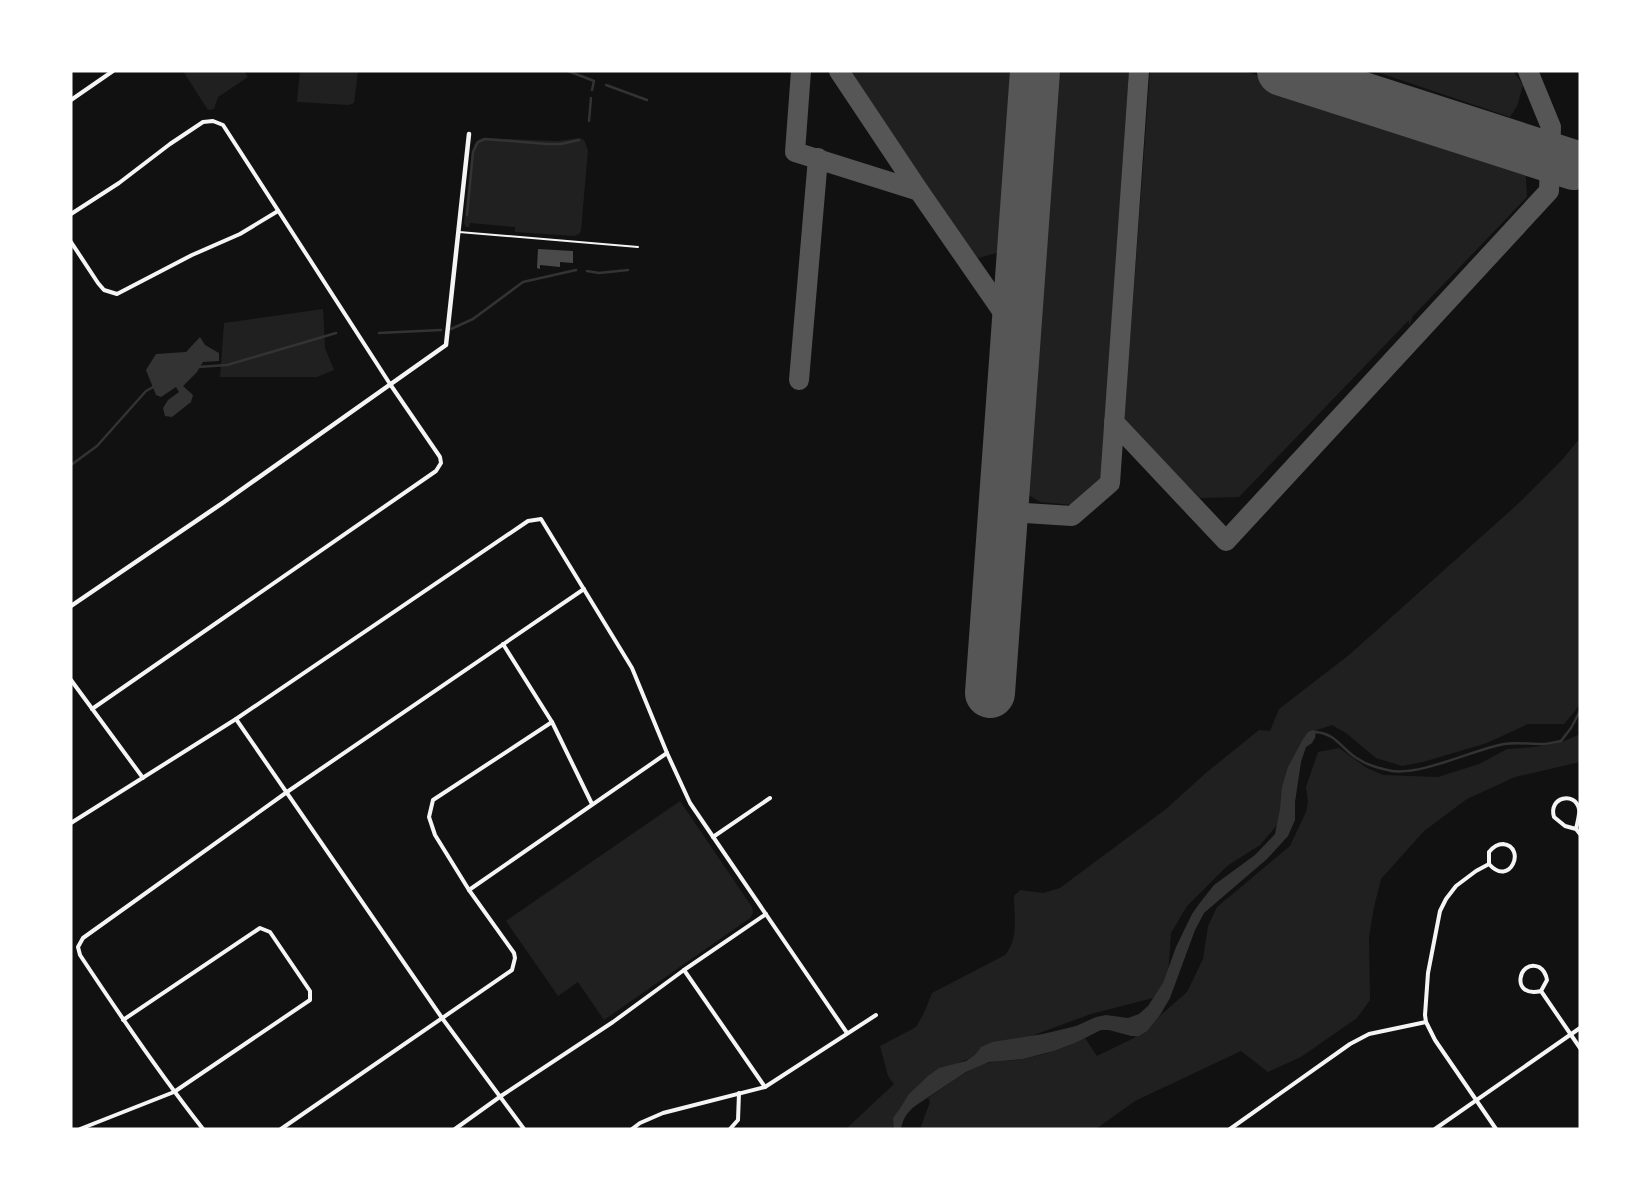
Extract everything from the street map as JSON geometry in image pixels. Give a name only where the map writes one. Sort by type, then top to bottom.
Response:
[{"type":"street","points":[[71,100],[113,71]]},
{"type":"street","points":[[71,214],[119,183],[193,128],[208,121],[219,123],[228,130],[278,212],[390,384],[440,456],[442,463],[436,471],[92,709]]},
{"type":"street","points":[[71,606],[224,502],[446,345],[469,134]]},
{"type":"street","points":[[71,242],[104,290],[117,294],[192,255],[240,234],[278,212]]},
{"type":"street","points":[[71,823],[236,719],[528,521],[541,519],[632,668],[667,753],[690,802],[847,1033]]},
{"type":"street","points":[[203,1129],[123,1020],[80,955],[78,947],[83,938],[287,792],[584,589]]},
{"type":"street","points":[[503,644],[552,722],[592,804]]},
{"type":"street","points":[[71,680],[143,778]]},
{"type":"street","points":[[236,719],[442,1018],[524,1129]]},
{"type":"street","points":[[282,1129],[512,970],[516,958],[514,953],[469,890],[435,835],[429,817],[432,800],[552,722]]},
{"type":"street","points":[[469,890],[667,753]]},
{"type":"street","points":[[713,837],[770,798]]},
{"type":"street","points":[[1576,828],[1565,826],[1554,817],[1553,808],[1558,801],[1566,798],[1577,804],[1579,812],[1576,828],[1580,834]]},
{"type":"street","points":[[1505,844],[1512,849],[1515,858],[1509,869],[1496,871],[1489,864],[1489,852],[1496,846],[1505,844]]},
{"type":"street","points":[[1489,864],[1456,886],[1446,899],[1440,912],[1424,1008],[1426,1022],[1436,1040],[1496,1129]]},
{"type":"street","points":[[454,1129],[613,1022],[684,970],[766,914]]},
{"type":"street","points":[[80,1129],[174,1092],[310,1000],[310,991],[270,932],[260,928],[123,1020]]},
{"type":"street","points":[[1537,966],[1544,972],[1547,980],[1541,991],[1531,992],[1524,988],[1520,981],[1520,976],[1528,967],[1537,966]]},
{"type":"street","points":[[684,970],[765,1087]]},
{"type":"street","points":[[1541,991],[1580,1048]]},
{"type":"street","points":[[632,1129],[640,1123],[663,1113],[765,1087],[876,1015]]},
{"type":"street","points":[[1230,1129],[1350,1044],[1369,1034],[1426,1022]]},
{"type":"street","points":[[1435,1129],[1580,1028]]},
{"type":"street","points":[[730,1129],[738,1120],[738,1093]]},
{"type":"lane","points":[[458,232],[638,247]]},
{"type":"shaded area","points":[[183,71],[244,71],[248,77],[218,97],[214,109],[208,110]]},
{"type":"shaded area","points":[[300,71],[358,71],[354,103],[349,105],[297,102]]},
{"type":"shaded area","points":[[844,71],[1018,71],[1004,251],[978,258],[917,189]]},
{"type":"shaded area","points":[[1054,71],[1129,71],[1101,478],[1072,505],[1040,502],[1024,492]]},
{"type":"shaded area","points":[[1150,71],[1244,71],[1525,162],[1527,197],[1413,316],[1409,326],[1409,320],[1239,497],[1200,498],[1124,422]]},
{"type":"shaded area","points":[[1374,71],[1513,71],[1523,85],[1517,106],[1510,117]]},
{"type":"shaded area","points":[[482,138],[558,141],[579,138],[584,140],[588,150],[581,231],[579,234],[574,236],[515,232],[515,227],[470,223],[469,227],[466,227],[464,223],[472,151],[475,143]]},
{"type":"shaded area","points":[[323,309],[325,348],[334,370],[317,377],[220,377],[224,323]]},
{"type":"shaded area","points":[[200,337],[205,345],[219,353],[219,361],[203,362],[197,372],[183,386],[193,395],[191,402],[172,417],[165,416],[163,408],[168,400],[179,392],[176,387],[161,397],[156,395],[146,370],[156,354],[186,352]]},
{"type":"shaded area","points":[[1580,438],[1580,703],[1564,724],[1528,724],[1487,743],[1423,762],[1402,766],[1376,758],[1346,733],[1332,725],[1311,732],[1296,760],[1278,824],[1260,845],[1227,866],[1187,906],[1171,933],[1168,976],[1153,998],[1091,1014],[960,1062],[916,1091],[895,1129],[846,1129],[894,1084],[888,1076],[880,1046],[916,1027],[932,993],[1005,955],[1014,935],[1014,896],[1020,890],[1043,893],[1060,888],[1166,809],[1207,772],[1259,730],[1270,731],[1279,709],[1349,655],[1520,502],[1562,460]]},
{"type":"shaded area","points":[[1316,731],[1315,738],[1306,747],[1301,762],[1295,802],[1295,820],[1288,836],[1267,859],[1204,913],[1195,930],[1170,998],[1160,1015],[1147,1031],[1139,1036],[1131,1036],[1109,1030],[1101,1030],[1054,1051],[1023,1059],[989,1062],[966,1072],[915,1106],[906,1116],[901,1129],[894,1129],[893,1118],[909,1094],[928,1076],[939,1068],[966,1061],[975,1055],[981,1047],[992,1042],[1043,1034],[1076,1026],[1096,1017],[1106,1015],[1128,1018],[1139,1014],[1148,1006],[1163,983],[1176,947],[1199,904],[1214,885],[1255,855],[1275,834],[1282,787],[1288,767],[1303,739],[1308,732]]},
{"type":"shaded area","points":[[1580,733],[1580,762],[1515,777],[1467,799],[1424,831],[1381,879],[1369,937],[1370,1000],[1357,1018],[1301,1057],[1268,1072],[1241,1051],[1135,1101],[1096,1129],[920,1129],[930,1102],[928,1098],[972,1069],[992,1062],[1023,1059],[1047,1053],[1085,1038],[1097,1056],[1134,1038],[1140,1028],[1154,1021],[1187,992],[1203,959],[1208,926],[1217,907],[1290,846],[1306,812],[1308,802],[1306,787],[1318,752],[1339,748],[1367,768],[1383,775],[1438,777],[1479,764],[1507,749],[1535,747],[1564,741]]},
{"type":"shaded area","points":[[680,801],[752,907],[753,913],[750,918],[604,1020],[578,982],[558,996],[506,921]]},
{"type":"building","points":[[538,249],[573,251],[573,263],[560,262],[560,267],[540,265],[540,269],[537,268]]},
{"type":"waterway","points":[[568,71],[594,81],[592,90]]},
{"type":"waterway","points":[[606,85],[647,100]]},
{"type":"waterway","points":[[589,121],[591,98]]},
{"type":"waterway","points":[[467,215],[473,152],[478,142],[485,139],[561,144],[579,140]]},
{"type":"waterway","points":[[451,329],[473,319],[523,282],[576,270]]},
{"type":"waterway","points":[[587,271],[599,273],[628,270]]},
{"type":"waterway","points":[[379,333],[441,330]]},
{"type":"waterway","points":[[198,367],[227,365],[336,333]]},
{"type":"waterway","points":[[71,465],[97,446],[146,391],[155,386]]},
{"type":"waterway","points":[[1316,732],[1335,739],[1354,756],[1367,764],[1392,771],[1404,771],[1433,766],[1504,744],[1544,744],[1561,741],[1580,711]]},
{"type":"taxiway","points":[[801,71],[795,152],[919,191]]},
{"type":"taxiway","points":[[839,71],[1016,331]]},
{"type":"taxiway","points":[[1003,503],[1025,513],[1072,516],[1110,483],[1139,71]]},
{"type":"taxiway","points":[[1114,422],[1226,541],[1549,191],[1551,127],[1528,71]]},
{"type":"taxiway","points":[[799,380],[818,158]]},
{"type":"runway","points":[[990,693],[1035,71]]},
{"type":"runway","points":[[1282,71],[1574,165]]}]
